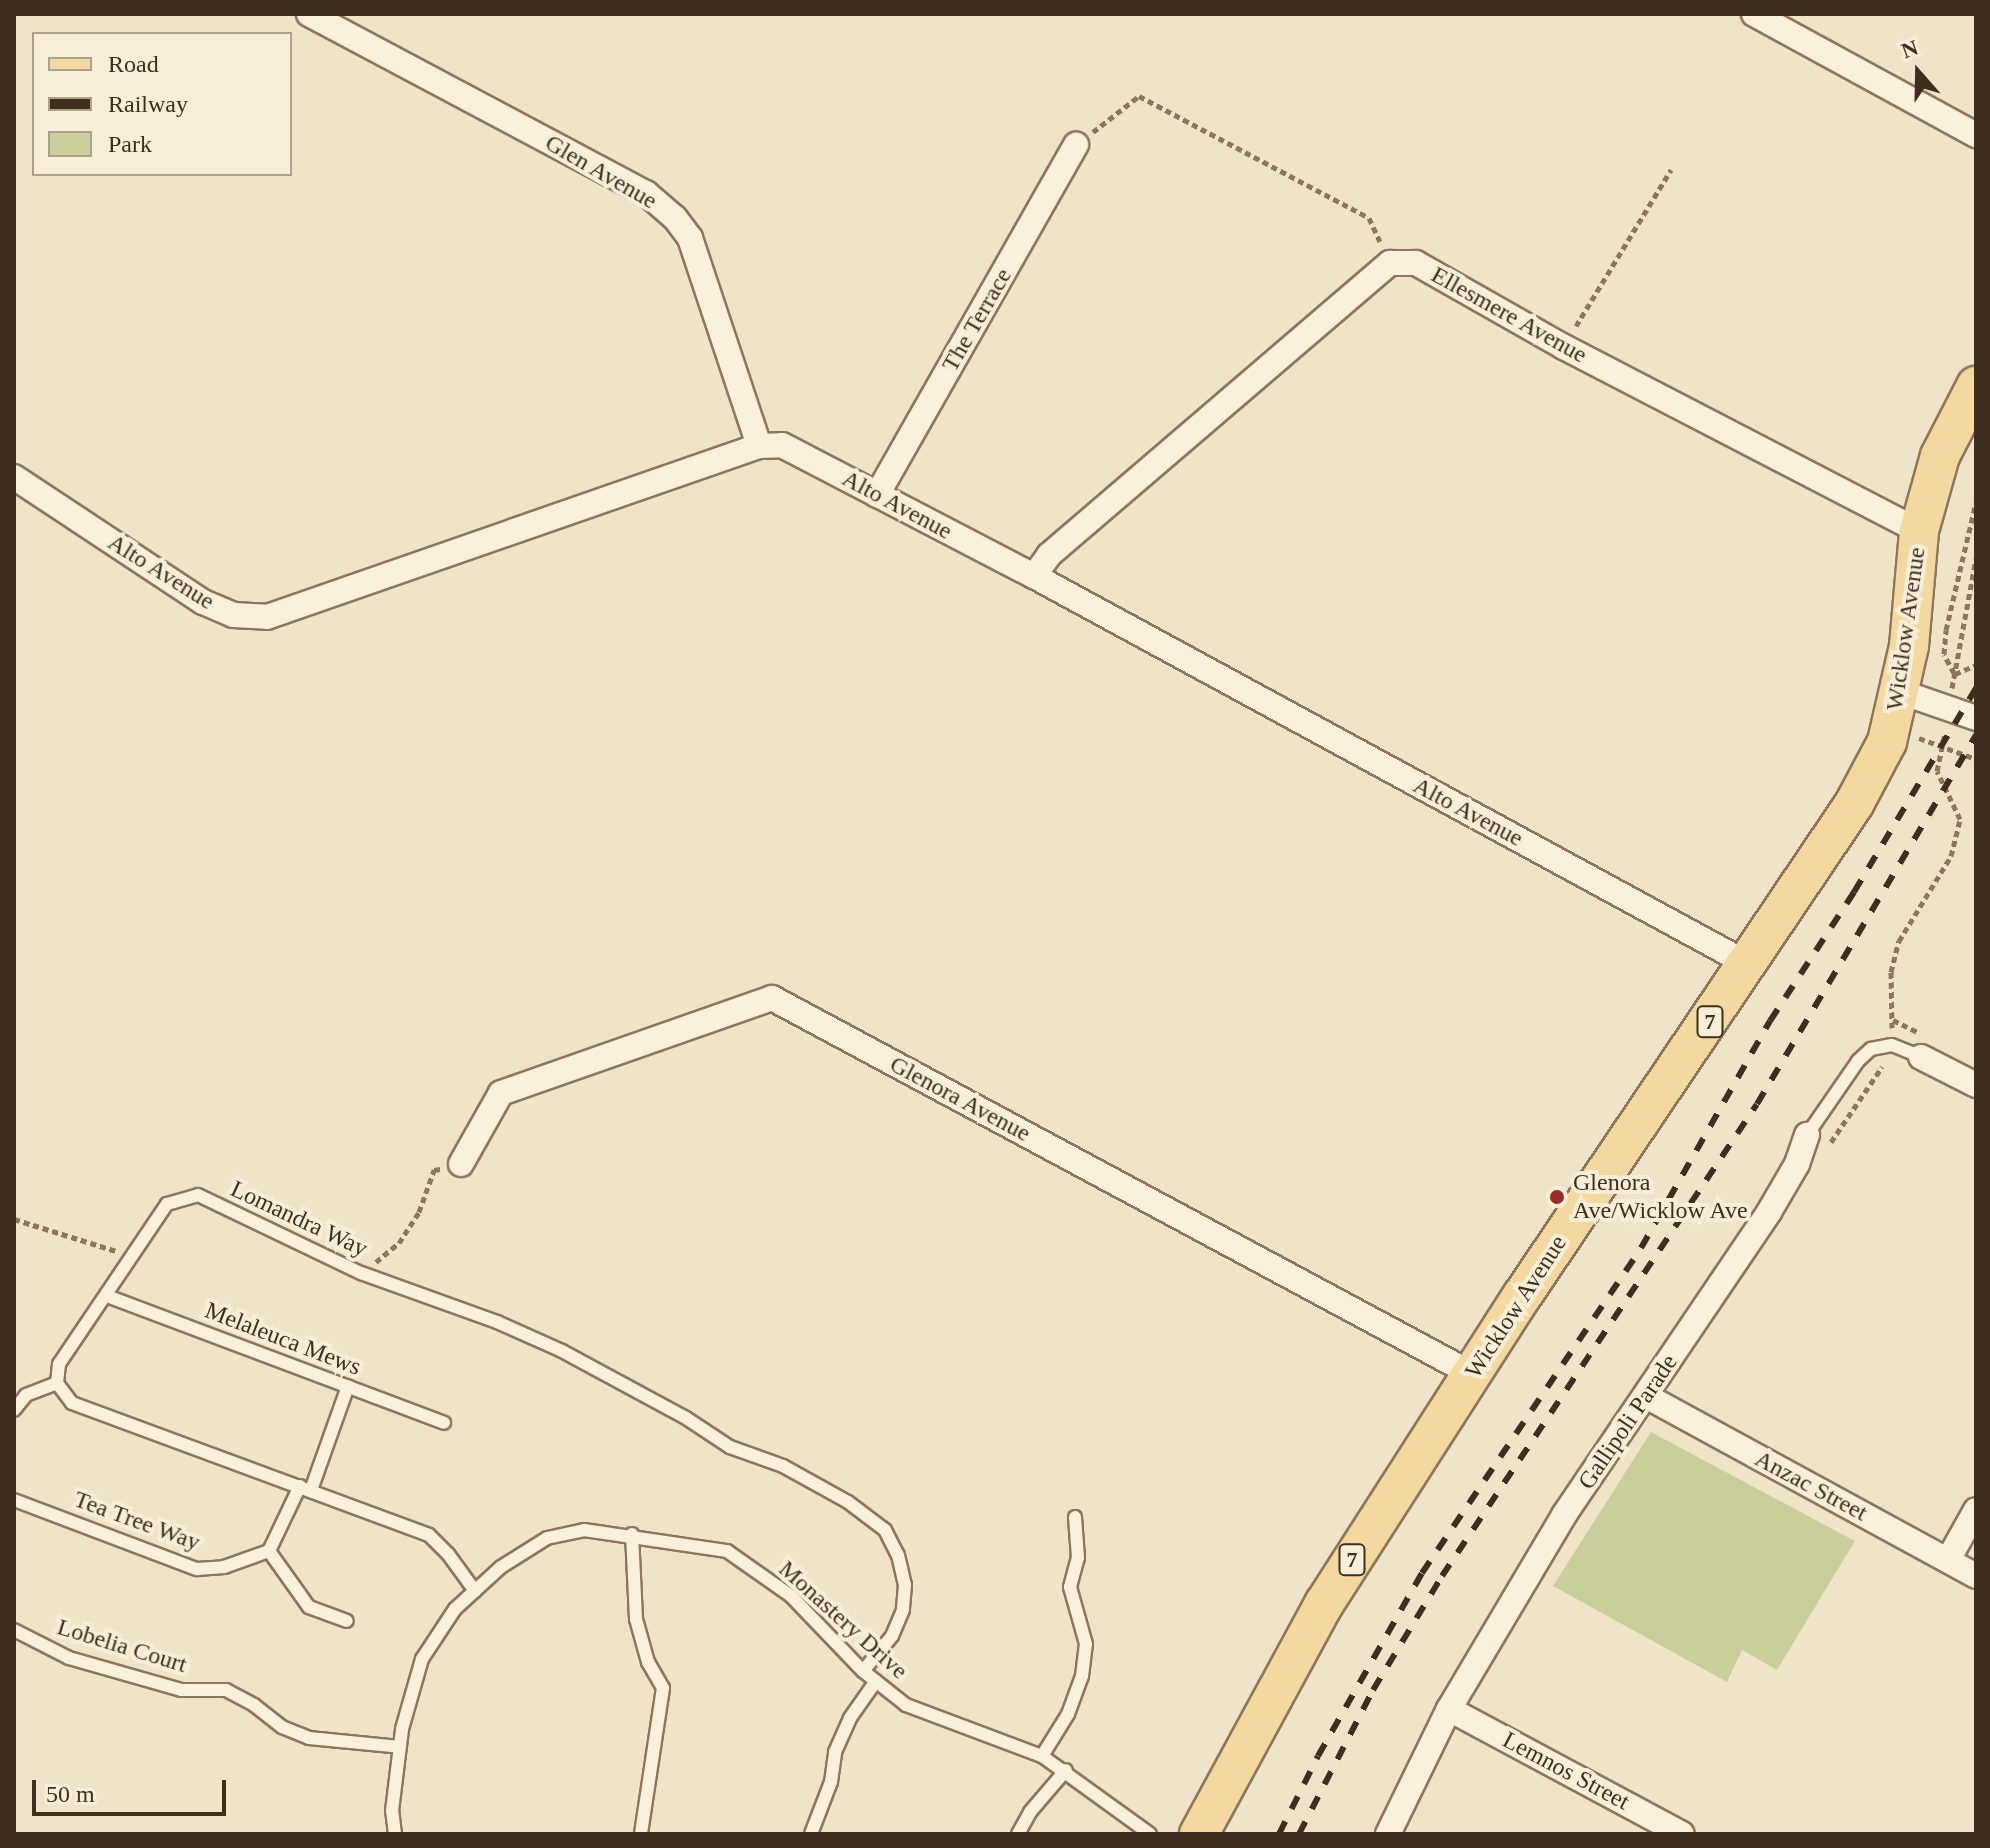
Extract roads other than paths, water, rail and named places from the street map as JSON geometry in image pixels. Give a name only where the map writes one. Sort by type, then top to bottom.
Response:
[{"type":"main road","name":"Wicklow Avenue","points":[[1199,1834],[1324,1604],[1472,1374],[1854,804],[1887,742],[1901,692],[1909,646],[1919,531],[1940,456],[1976,386]]},
{"type":"street","name":"Glen Avenue","points":[[309,14],[646,193],[675,218],[690,238],[759,446]]},
{"type":"street","points":[[1754,14],[1976,135]]},
{"type":"street","name":"The Terrace","points":[[877,495],[1076,145]]},
{"type":"street","name":"Ellesmere Avenue","points":[[1034,576],[1049,555],[1390,263],[1416,263],[1564,347],[1919,531]]},
{"type":"street","name":"Alto Avenue","points":[[14,477],[203,602],[233,615],[267,617],[759,446],[782,445],[1034,576],[1748,964]]},
{"type":"street","points":[[1901,692],[1976,718]]},
{"type":"street","name":"Glenora Avenue","points":[[461,1164],[501,1093],[772,998],[1472,1374]]},
{"type":"street","points":[[1921,1045],[1976,1085]]},
{"type":"street","name":"Gallipoli Parade","points":[[1388,1834],[1449,1709],[1564,1515],[1769,1212],[1804,1145]]},
{"type":"street","name":"Anzac Street","points":[[1646,1396],[1976,1576]]},
{"type":"street","points":[[1948,1560],[1976,1510]]},
{"type":"street","name":"Lemnos Street","points":[[1449,1709],[1682,1834]]},
{"type":"lane","points":[[1804,1145],[1858,1061],[1871,1049],[1921,1045]]},
{"type":"lane","name":"Lomandra Way","points":[[57,1383],[59,1364],[167,1204],[198,1195],[361,1273],[497,1322],[562,1351],[686,1418],[730,1447],[783,1466],[885,1530],[898,1555],[905,1585],[903,1610],[892,1636],[863,1671]]},
{"type":"lane","name":"Melaleuca Mews","points":[[107,1296],[444,1423]]},
{"type":"lane","points":[[14,1410],[26,1395],[57,1383],[72,1403],[429,1535],[448,1554],[475,1591]]},
{"type":"lane","points":[[347,1621],[309,1607],[269,1551],[306,1488],[348,1386]]},
{"type":"lane","name":"Tea Tree Way","points":[[14,1500],[197,1569],[224,1567],[269,1551]]},
{"type":"lane","points":[[1042,1756],[1068,1714],[1082,1676],[1086,1644],[1070,1587],[1078,1558],[1075,1517]]},
{"type":"lane","name":"Monastery Drive","points":[[395,1834],[392,1811],[400,1747],[422,1659],[455,1609],[501,1567],[547,1538],[584,1530],[632,1534],[727,1551],[791,1596],[863,1671],[906,1705],[1042,1756],[1066,1770],[1150,1834]]},
{"type":"lane","points":[[632,1534],[636,1619],[648,1662],[663,1688],[641,1834]]},
{"type":"lane","name":"Lobelia Court","points":[[14,1630],[69,1658],[181,1690],[226,1690],[282,1727],[309,1738],[400,1747]]},
{"type":"lane","points":[[811,1834],[831,1782],[835,1752],[850,1718],[876,1681]]},
{"type":"lane","points":[[1018,1834],[1030,1812],[1066,1770]]},
{"type":"railway","points":[[1279,1834],[1318,1756],[1422,1573],[1641,1248],[1770,1021],[1854,892],[1976,688]]},
{"type":"railway","points":[[1299,1834],[1373,1690],[1442,1576],[1757,1104],[1976,735]]},
{"type":"place","name":"Glenora Ave/Wicklow Ave","points":[[1557,1197]]}]
